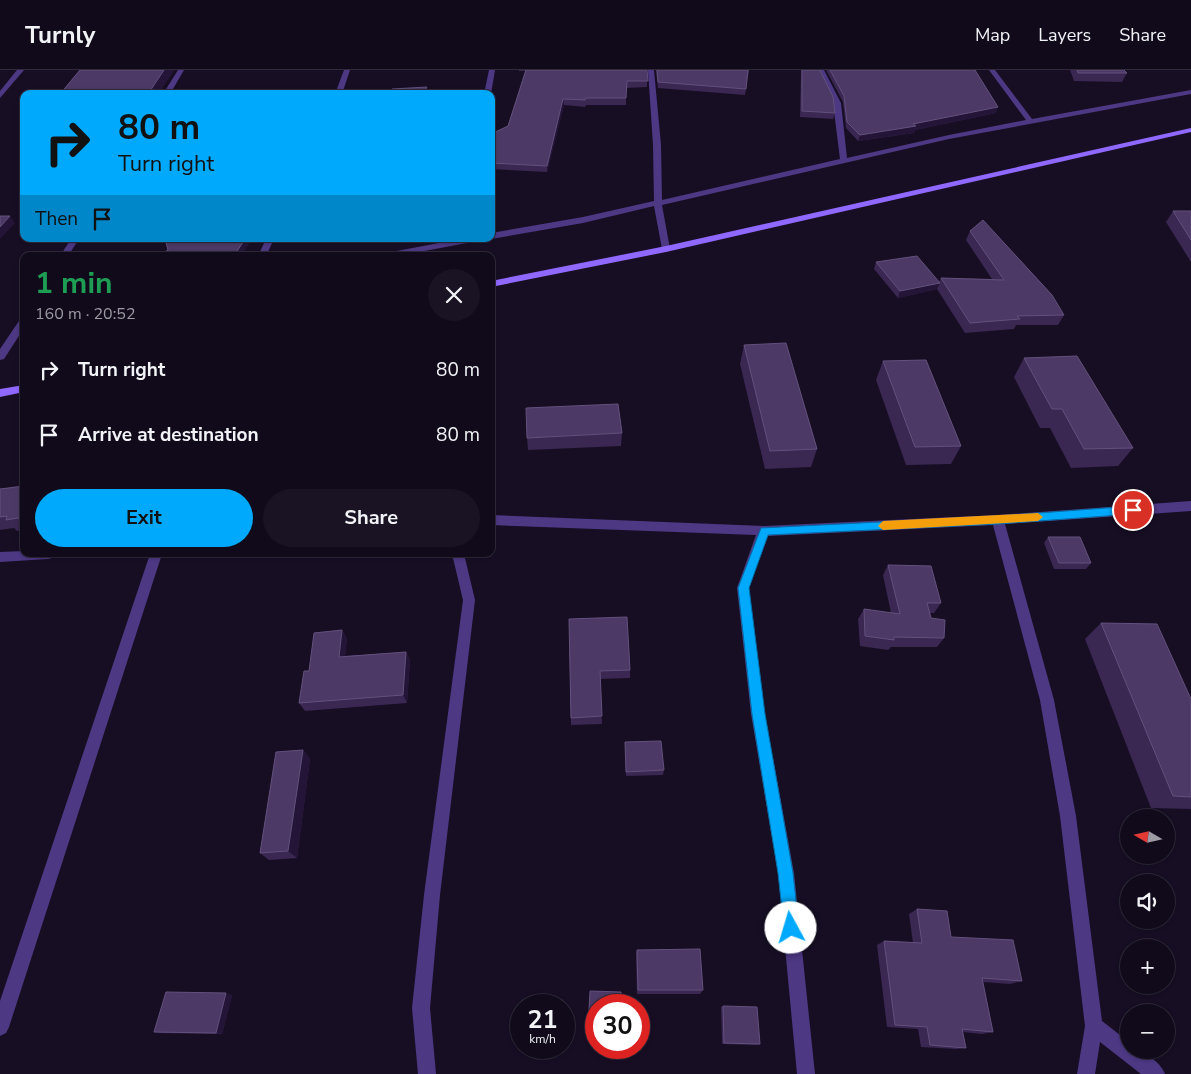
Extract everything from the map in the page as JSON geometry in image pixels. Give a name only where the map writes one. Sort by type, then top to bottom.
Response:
[{"type":"main road","points":[[495,283],[666,249],[1191,130]]},
{"type":"main road","points":[[0,393],[20,389]]},
{"type":"street","points":[[0,96],[20,70]]},
{"type":"street","points":[[169,90],[182,70]]},
{"type":"street","points":[[340,90],[348,70]]},
{"type":"street","points":[[488,90],[492,70]]},
{"type":"street","points":[[651,70],[657,145],[656,175],[658,204],[666,249]]},
{"type":"street","points":[[821,70],[837,103],[844,161]]},
{"type":"street","points":[[992,70],[1030,121]]},
{"type":"street","points":[[495,235],[583,220],[658,204],[949,137],[1191,92]]},
{"type":"street","points":[[401,252],[440,242]]},
{"type":"street","points":[[0,357],[5,342],[20,325]]},
{"type":"street","points":[[5,342],[20,339]]},
{"type":"street","points":[[495,520],[764,531],[998,520],[1191,506]]},
{"type":"street","points":[[998,520],[1047,700],[1068,816],[1094,1026],[1086,1074]]},
{"type":"street","points":[[764,531],[744,588],[758,714],[786,873],[806,1074]]},
{"type":"street","points":[[0,557],[20,556]]},
{"type":"street","points":[[0,1026],[155,557]]},
{"type":"street","points":[[427,1074],[421,1008],[432,895],[469,600],[459,557]]},
{"type":"street","points":[[1094,1026],[1156,1074]]},
{"type":"building","points":[[80,70],[164,70],[151,90],[63,90]]},
{"type":"building","points":[[526,70],[647,70],[648,81],[627,81],[626,98],[563,99],[547,166],[495,163],[495,132],[508,126]]},
{"type":"building","points":[[657,70],[748,70],[746,89],[658,82]]},
{"type":"building","points":[[802,70],[820,70],[833,97],[835,113],[802,111]]},
{"type":"building","points":[[830,70],[975,70],[998,107],[913,124],[916,126],[860,135],[847,122],[844,96]]},
{"type":"building","points":[[1077,70],[1124,70],[1127,73],[1078,73]]},
{"type":"building","points":[[427,87],[425,90],[392,89]]},
{"type":"building","points":[[1173,211],[1191,211],[1191,240]]},
{"type":"building","points":[[0,216],[10,216],[0,227]]},
{"type":"building","points":[[983,220],[1052,295],[1064,315],[1017,316],[1020,319],[970,323],[941,278],[1004,280],[970,231]]},
{"type":"building","points":[[166,242],[243,242],[237,252],[165,252],[168,250]]},
{"type":"building","points":[[917,256],[940,283],[900,291],[876,262]]},
{"type":"building","points":[[786,343],[817,449],[770,451],[744,345]]},
{"type":"building","points":[[1077,356],[1133,448],[1084,449],[1062,409],[1052,409],[1024,358]]},
{"type":"building","points":[[926,360],[961,446],[915,447],[883,361]]},
{"type":"building","points":[[618,404],[622,433],[527,438],[526,408]]},
{"type":"building","points":[[20,486],[20,518],[6,520],[7,516],[0,517],[0,489]]},
{"type":"building","points":[[1048,537],[1080,537],[1091,563],[1059,563]]},
{"type":"building","points":[[888,565],[931,566],[941,603],[927,603],[931,618],[945,620],[944,638],[894,637],[894,640],[865,636],[864,609],[900,614]]},
{"type":"building","points":[[627,617],[630,670],[600,671],[602,716],[571,718],[569,619]]},
{"type":"building","points":[[1101,623],[1157,624],[1191,699],[1191,797],[1173,796]]},
{"type":"building","points":[[342,630],[339,657],[406,652],[403,695],[299,703],[304,671],[309,671],[314,633]]},
{"type":"building","points":[[661,741],[664,770],[626,772],[625,742]]},
{"type":"building","points":[[303,750],[288,851],[260,853],[276,752]]},
{"type":"building","points":[[917,909],[947,911],[951,937],[1013,940],[1022,981],[982,978],[993,1032],[962,1029],[966,1048],[930,1045],[927,1027],[895,1025],[884,941],[922,943]]},
{"type":"building","points":[[700,949],[703,990],[638,990],[637,950]]},
{"type":"building","points":[[590,991],[621,992],[621,994],[590,994]]},
{"type":"building","points":[[166,992],[226,993],[216,1033],[154,1032]]},
{"type":"building","points":[[723,1006],[757,1007],[760,1044],[724,1043]]},
{"type":"slow traffic","points":[[883,526],[1038,517]]},
{"type":"route","points":[[791,928],[786,873],[758,714],[744,588],[764,531],[998,520],[1133,510]]}]
